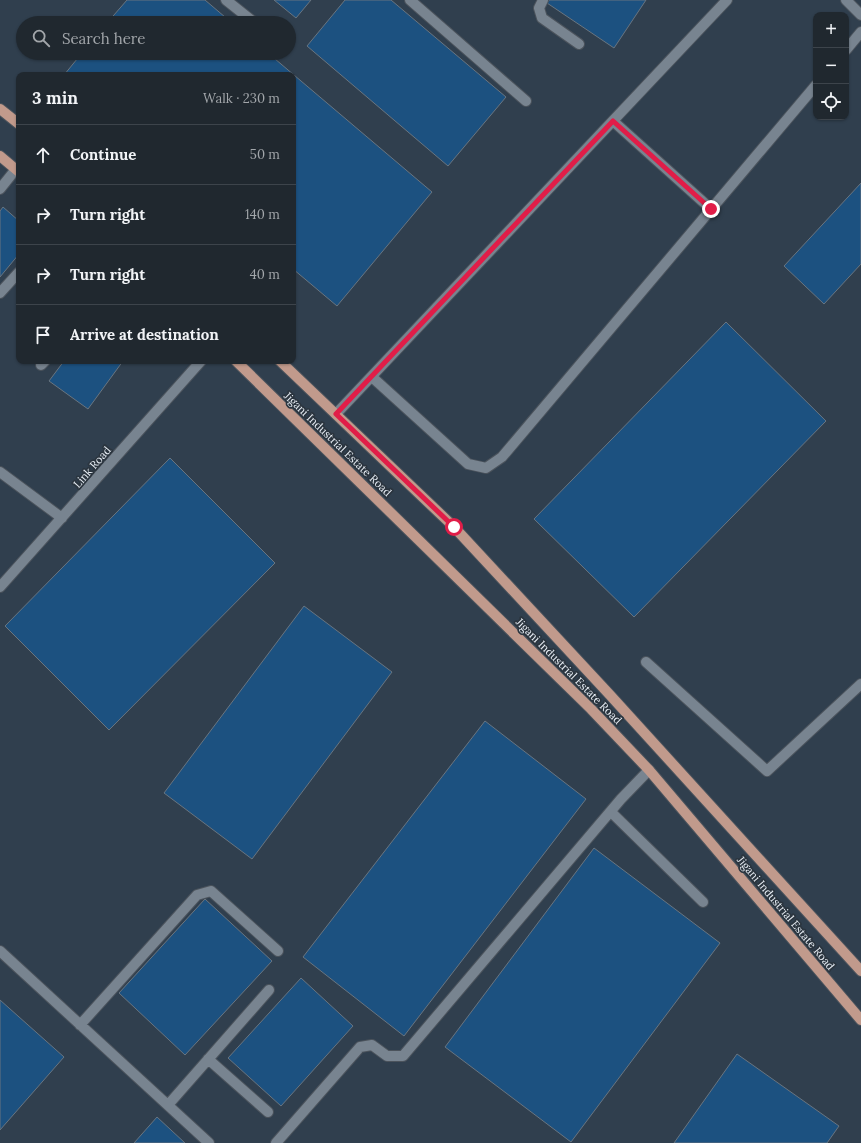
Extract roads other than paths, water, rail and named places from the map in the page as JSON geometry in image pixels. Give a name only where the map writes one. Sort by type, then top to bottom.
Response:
[{"type":"main road","points":[[0,109],[16,122]]},
{"type":"main road","points":[[0,156],[16,169]]},
{"type":"main road","name":"Jigani Industrial Estate Road","points":[[239,364],[591,709],[649,770],[861,1020]]},
{"type":"main road","name":"Jigani Industrial Estate Road","points":[[283,364],[454,527],[621,707],[861,972]]},
{"type":"street","points":[[226,0],[246,16]]},
{"type":"street","points":[[410,0],[526,101]]},
{"type":"street","points":[[544,0],[539,8],[542,18],[579,44]]},
{"type":"street","points":[[336,414],[727,0]]},
{"type":"street","points":[[846,0],[861,15]]},
{"type":"street","points":[[848,48],[861,32]]},
{"type":"street","points":[[372,377],[468,464],[486,468],[502,457],[813,89]]},
{"type":"street","points":[[613,121],[711,209]]},
{"type":"street","points":[[0,189],[16,171]]},
{"type":"street","points":[[0,293],[16,275]]},
{"type":"street","name":"Link Road","points":[[0,588],[198,364]]},
{"type":"street","points":[[0,472],[62,518]]},
{"type":"street","points":[[646,662],[767,771],[861,684]]},
{"type":"street","points":[[276,1143],[360,1047],[372,1045],[387,1056],[404,1056],[611,812],[649,770]]},
{"type":"street","points":[[611,812],[703,902]]},
{"type":"street","points":[[80,1025],[197,895],[211,891],[278,951]]},
{"type":"street","points":[[0,951],[209,1143]]},
{"type":"street","points":[[168,1105],[269,990]]},
{"type":"street","points":[[208,1059],[268,1112]]}]
